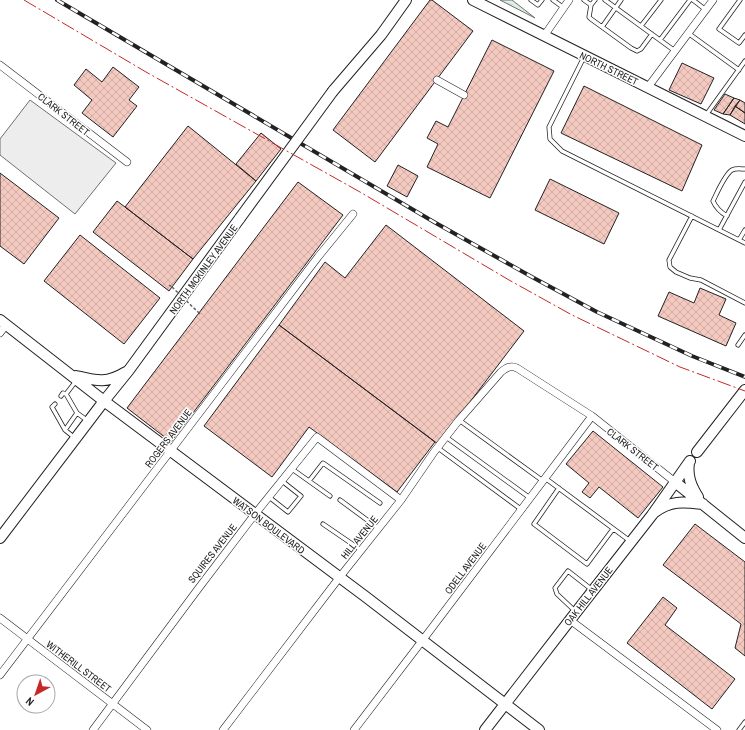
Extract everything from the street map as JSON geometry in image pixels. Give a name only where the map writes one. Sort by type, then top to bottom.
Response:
[{"type":"street","name":"NORTH MCKINLEY AVENUE","points":[[0,538],[104,400],[129,370],[333,91],[381,35],[406,0]]},
{"type":"street","points":[[544,36],[570,0]]},
{"type":"street","points":[[648,88],[713,0]]},
{"type":"street","name":"NORTH STREET","points":[[476,1],[745,136]]},
{"type":"street","name":"CLARK STREET","points":[[0,65],[127,162]]},
{"type":"street","points":[[437,80],[464,95]]},
{"type":"street","name":"ROGERS AVENUE","points":[[0,674],[318,257],[353,214]]},
{"type":"street","name":"WATSON BOULEVARD","points":[[2,326],[75,377],[539,730]]},
{"type":"street","name":"HILL AVENUE","points":[[223,730],[339,578],[401,500],[459,420],[501,372],[506,368],[513,366],[517,368]]},
{"type":"street","name":"CLARK STREET","points":[[517,368],[592,416],[745,538]]},
{"type":"street","points":[[75,377],[97,381],[107,380],[129,370]]},
{"type":"street","points":[[697,452],[745,390]]},
{"type":"street","name":"ODELL AVENUE","points":[[354,730],[592,416]]},
{"type":"street","name":"SQUIRES AVENUE","points":[[93,730],[255,514],[317,437],[401,500]]},
{"type":"street","name":"OAK HILL AVENUE","points":[[485,730],[592,590],[652,515],[689,462],[688,472],[693,489],[703,504]]},
{"type":"street","points":[[652,515],[672,503],[685,502],[703,504]]},
{"type":"street","name":"WITHERILL STREET","points":[[0,618],[147,730]]},
{"type":"street","points":[[570,620],[717,730]]},
{"type":"lane","points":[[531,0],[538,5],[542,0]]},
{"type":"lane","points":[[553,0],[564,8]]},
{"type":"lane","points":[[584,0],[591,5]]},
{"type":"lane","points":[[594,0],[591,5],[589,17],[631,48],[637,51],[641,49],[652,34]]},
{"type":"lane","points":[[605,0],[675,51]]},
{"type":"lane","points":[[602,27],[621,0]]},
{"type":"lane","points":[[641,26],[661,0]]},
{"type":"lane","points":[[660,40],[691,0],[706,10]]},
{"type":"lane","points":[[740,0],[720,29],[739,43],[745,34]]},
{"type":"lane","points":[[688,33],[739,70]]},
{"type":"lane","points":[[584,56],[549,126],[550,139],[562,151],[745,243]]},
{"type":"lane","points":[[705,116],[745,61]]},
{"type":"lane","points":[[727,216],[721,213],[713,201],[726,176],[732,170],[740,168],[745,169]]},
{"type":"lane","points":[[719,230],[745,182]]},
{"type":"lane","points":[[692,216],[669,260],[670,267],[676,272],[690,278],[700,280],[745,303]]},
{"type":"lane","points":[[739,240],[745,230]]},
{"type":"lane","points":[[738,344],[745,335]]},
{"type":"lane","points":[[64,401],[75,377]]},
{"type":"lane","points":[[61,396],[63,393],[67,396],[78,413],[88,422]]},
{"type":"lane","points":[[54,404],[52,407],[57,411],[62,420],[64,430],[76,438]]},
{"type":"lane","points":[[69,410],[73,406]]},
{"type":"lane","points":[[64,430],[78,413]]},
{"type":"lane","points":[[459,420],[544,480],[559,488],[630,542]]},
{"type":"lane","points":[[446,437],[530,498]]},
{"type":"lane","points":[[438,448],[522,510]]},
{"type":"lane","points":[[309,481],[323,463],[380,503]]},
{"type":"lane","points":[[292,469],[330,496]]},
{"type":"lane","points":[[269,497],[288,512],[301,496],[282,481]]},
{"type":"lane","points":[[559,488],[534,524],[587,564],[613,529]]},
{"type":"lane","points":[[340,500],[378,528]]},
{"type":"lane","points":[[323,524],[361,550]]},
{"type":"lane","points":[[576,611],[557,594],[555,588],[568,571],[592,590]]},
{"type":"lane","points":[[739,730],[745,722]]},
{"type":"path","points":[[169,285],[200,314]]},
{"type":"green space","points":[[500,0],[512,0],[535,18]]},
{"type":"shaded area","points":[[30,100],[116,163],[75,214],[0,155],[0,139]]},
{"type":"building","points":[[430,0],[473,31],[375,162],[333,130]]},
{"type":"building","points":[[492,40],[554,71],[490,198],[427,167],[438,144],[427,138],[436,121],[448,127]]},
{"type":"building","points":[[682,63],[714,78],[701,104],[669,90]]},
{"type":"building","points":[[113,67],[139,87],[129,100],[137,106],[113,137],[82,113],[92,100],[74,85],[86,69],[102,82]]},
{"type":"building","points":[[584,86],[702,145],[682,191],[561,133]]},
{"type":"building","points":[[725,94],[734,98],[723,114],[714,110]]},
{"type":"building","points":[[734,98],[740,100],[730,115],[723,114]]},
{"type":"building","points":[[740,100],[745,103],[745,113],[735,106]]},
{"type":"building","points":[[735,106],[745,113],[745,124],[730,115]]},
{"type":"building","points":[[188,126],[256,181],[193,259],[125,207]]},
{"type":"building","points":[[261,133],[281,149],[256,181],[236,164]]},
{"type":"building","points":[[398,165],[418,176],[407,197],[387,186]]},
{"type":"building","points":[[0,173],[59,218],[24,264],[0,246]]},
{"type":"building","points":[[550,179],[619,213],[604,244],[535,210]]},
{"type":"building","points":[[298,182],[343,215],[171,442],[127,408]]},
{"type":"building","points":[[117,201],[193,259],[169,291],[93,232]]},
{"type":"building","points":[[386,225],[524,331],[438,444],[279,325],[325,262],[345,278]]},
{"type":"building","points":[[80,235],[160,298],[124,344],[44,281]]},
{"type":"building","points":[[700,288],[726,299],[719,315],[736,323],[726,346],[658,316],[669,292],[694,303]]},
{"type":"building","points":[[279,325],[435,442],[397,492],[309,427],[272,477],[204,426]]},
{"type":"building","points":[[593,431],[663,487],[638,518],[599,487],[590,498],[582,492],[589,483],[566,464]]},
{"type":"building","points":[[695,524],[745,562],[745,656],[735,648],[741,624],[663,565]]},
{"type":"building","points":[[663,597],[677,608],[665,625],[735,679],[712,709],[627,643]]},
{"type":"railway","points":[[57,0],[434,222],[532,277],[597,312],[692,356],[745,377]]},
{"type":"power","points":[[24,0],[146,72],[360,192],[509,280],[572,315],[680,367],[745,391]]}]
